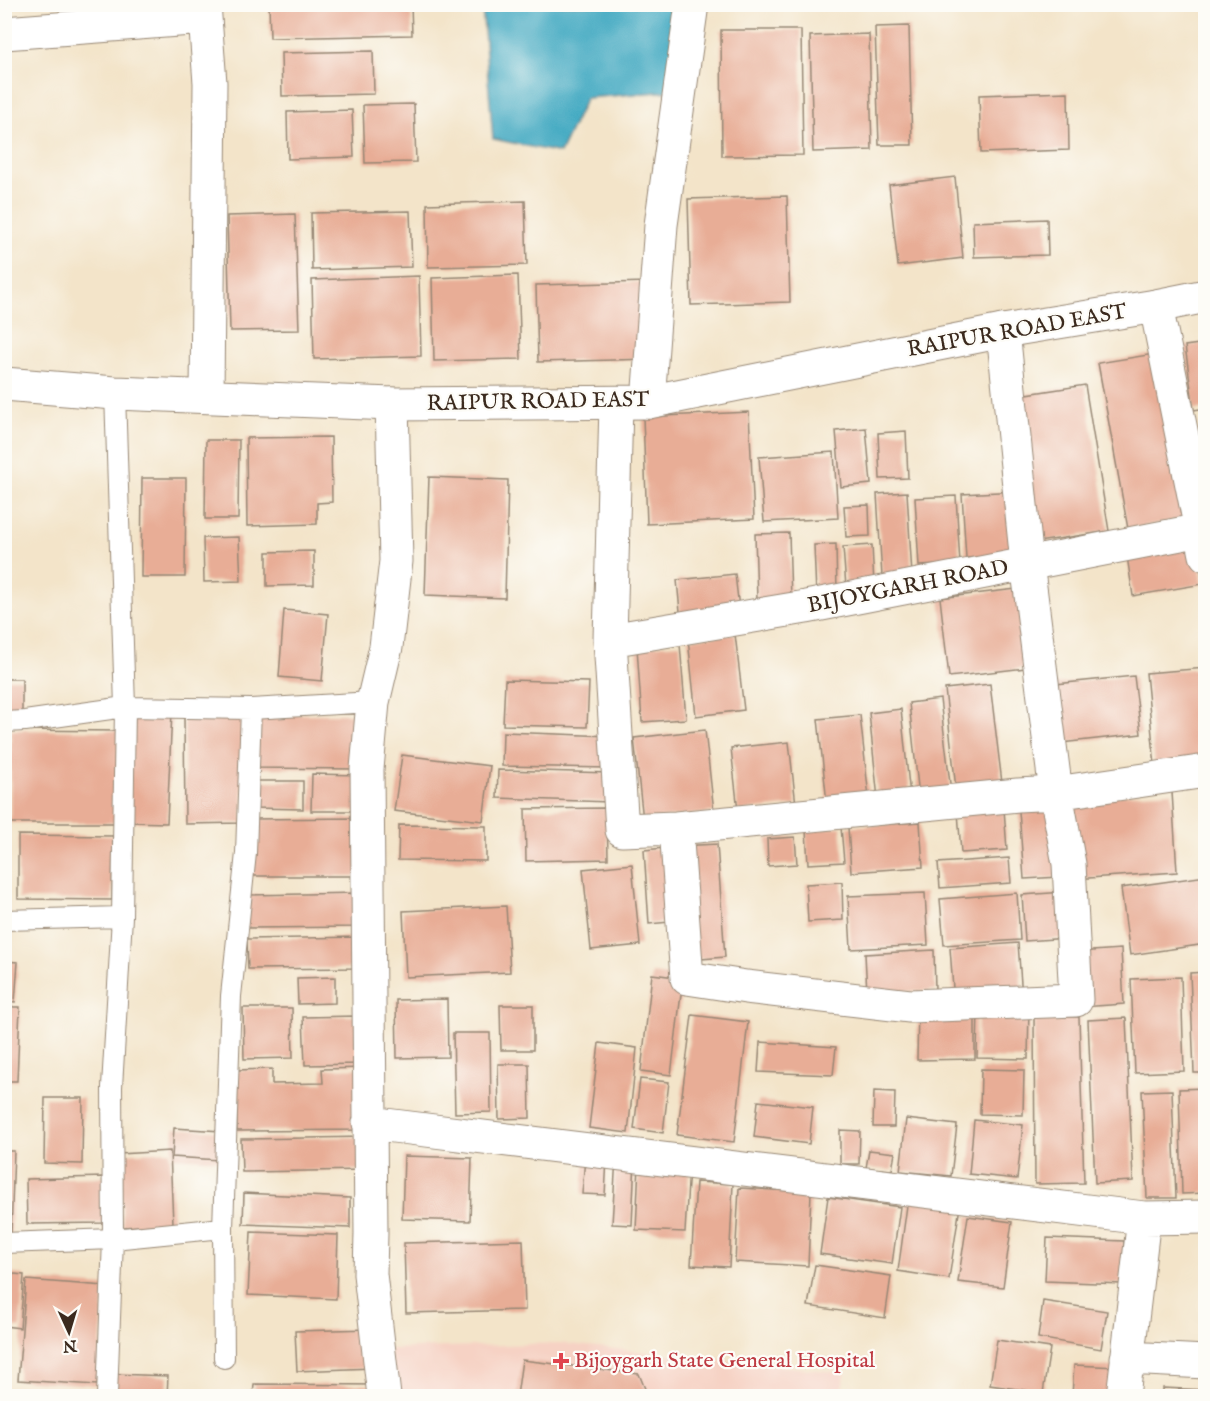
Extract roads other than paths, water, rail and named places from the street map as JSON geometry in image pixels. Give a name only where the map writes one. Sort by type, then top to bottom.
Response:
[{"type":"street","points":[[648,402],[662,225],[692,4]]},
{"type":"street","points":[[4,33],[204,11],[210,83],[207,396]]},
{"type":"street","name":"RAIPUR ROAD EAST","points":[[4,384],[115,393],[393,404],[648,402],[1004,331],[1206,296]]},
{"type":"street","points":[[1156,306],[1204,538]]},
{"type":"street","points":[[676,828],[687,978],[910,1006],[1076,1000],[1069,864],[1056,793],[1027,563],[1004,331]]},
{"type":"street","points":[[384,1396],[369,1274],[367,769],[374,702],[386,647],[396,561],[393,404]]},
{"type":"street","points":[[616,404],[610,640],[622,830],[676,828],[1056,793],[1206,771]]},
{"type":"street","name":"BIJOYGARH ROAD","points":[[610,640],[806,607],[1027,563],[1204,538]]},
{"type":"street","points":[[369,1123],[1144,1218],[1206,1217]]},
{"type":"street","points":[[1122,1396],[1144,1218]]},
{"type":"street","points":[[1127,1358],[1206,1362]]},
{"type":"lane","points":[[107,1396],[113,1239],[112,1087],[122,917],[125,707],[115,393]]},
{"type":"lane","points":[[4,722],[125,707],[251,709],[374,702]]},
{"type":"lane","points":[[225,1358],[223,1228],[231,996],[246,853],[251,709]]},
{"type":"lane","points":[[4,920],[122,917]]},
{"type":"lane","points":[[4,1243],[113,1239],[223,1228]]},
{"type":"water","points":[[482,5],[677,5],[671,91],[586,98],[560,153],[493,139]]},
{"type":"place","name":"Bijoygarh State General Hospital","points":[[561,1361]]}]
